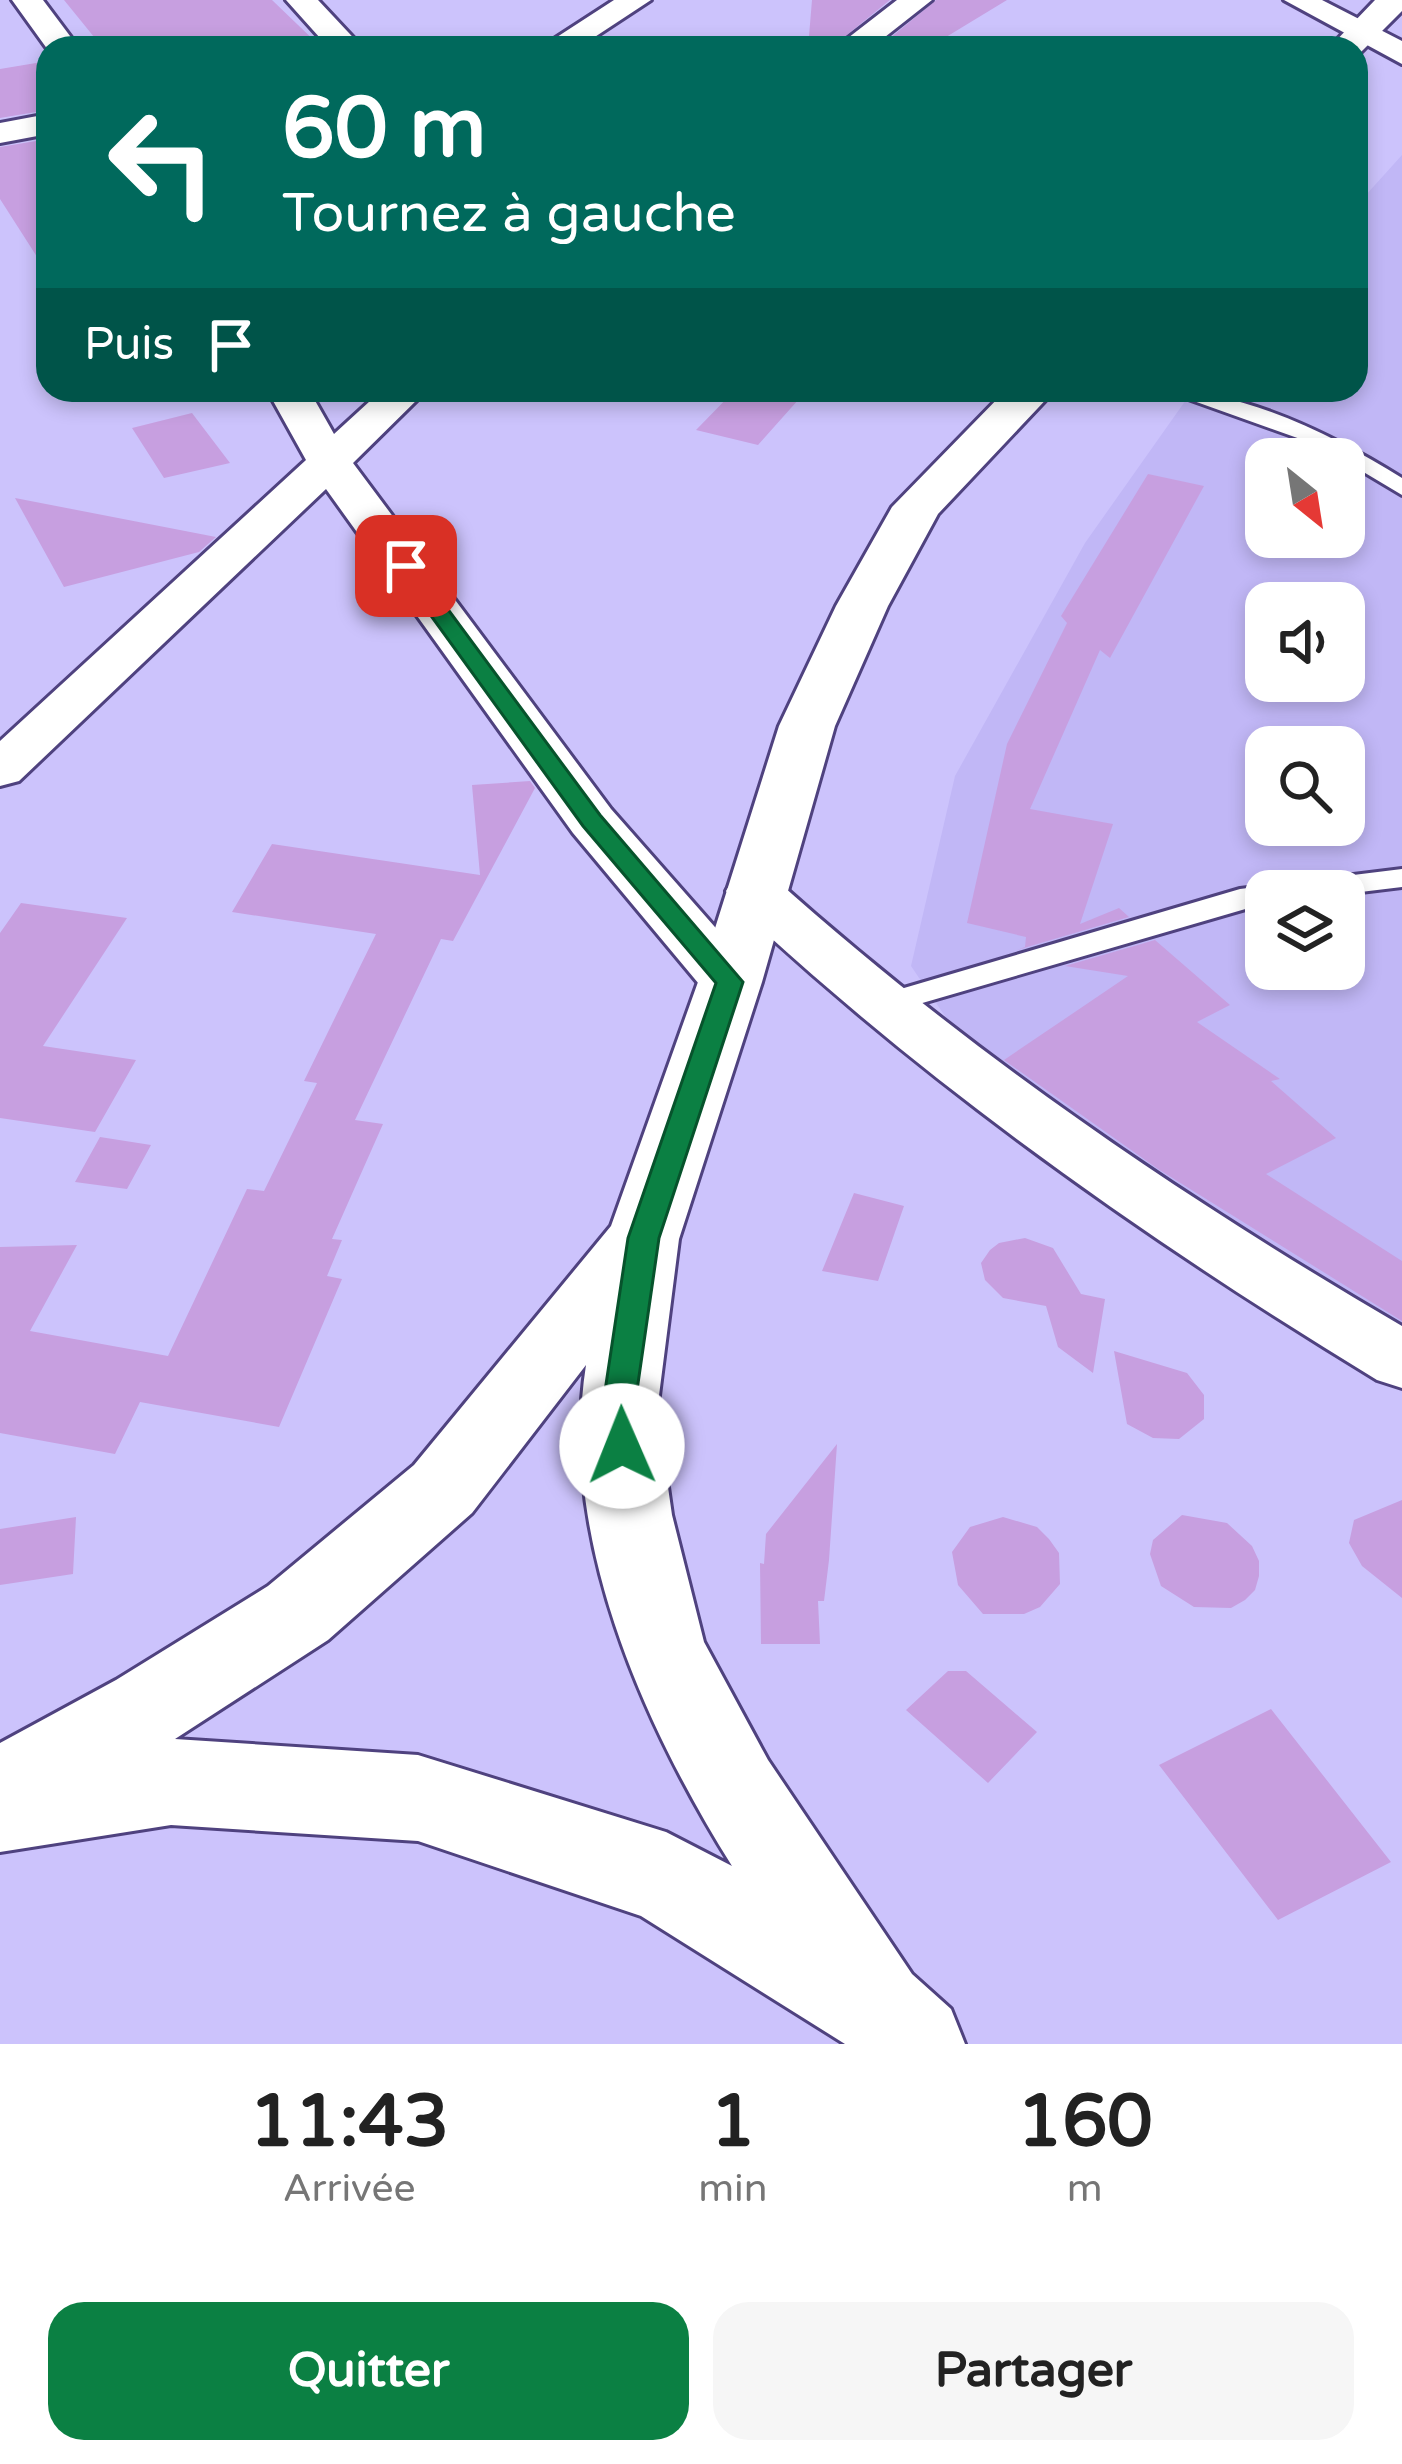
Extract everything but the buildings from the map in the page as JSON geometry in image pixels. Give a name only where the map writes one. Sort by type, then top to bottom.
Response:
[{"type":"street","points":[[27,0],[54,36]]},
{"type":"street","points":[[301,0],[335,36]]},
{"type":"street","points":[[567,0],[599,36]]},
{"type":"street","points":[[605,36],[636,0]]},
{"type":"street","points":[[868,36],[917,0]]},
{"type":"street","points":[[1299,0],[1348,36]]},
{"type":"street","points":[[1358,36],[1394,0]]},
{"type":"street","points":[[1368,44],[1402,54]]},
{"type":"street","points":[[0,133],[36,126]]},
{"type":"street","points":[[294,402],[328,460],[592,820],[730,982]]},
{"type":"street","points":[[0,770],[393,402]]},
{"type":"street","points":[[897,2026],[736,1790],[664,1650],[631,1515],[618,1411],[644,1238],[730,982],[807,725],[862,606],[917,507],[1020,402]]},
{"type":"street","points":[[754,891],[881,1005],[999,1096],[1125,1183],[1402,1360]]},
{"type":"street","points":[[0,1791],[146,1708],[298,1613],[443,1489],[644,1238]]},
{"type":"street","points":[[0,1808],[171,1782],[418,1798],[665,1877],[897,2026]]},
{"type":"lane","points":[[1209,402],[1328,441],[1402,488]]},
{"type":"lane","points":[[1365,882],[1402,878]]},
{"type":"lane","points":[[881,1005],[1245,900]]},
{"type":"shaded area","points":[[1402,155],[1402,1343],[989,1081],[911,966],[955,776],[1085,543],[1185,402],[1368,402],[1368,193]]},
{"type":"route","points":[[406,566],[592,820],[730,982],[644,1238],[618,1411],[622,1446]]}]
